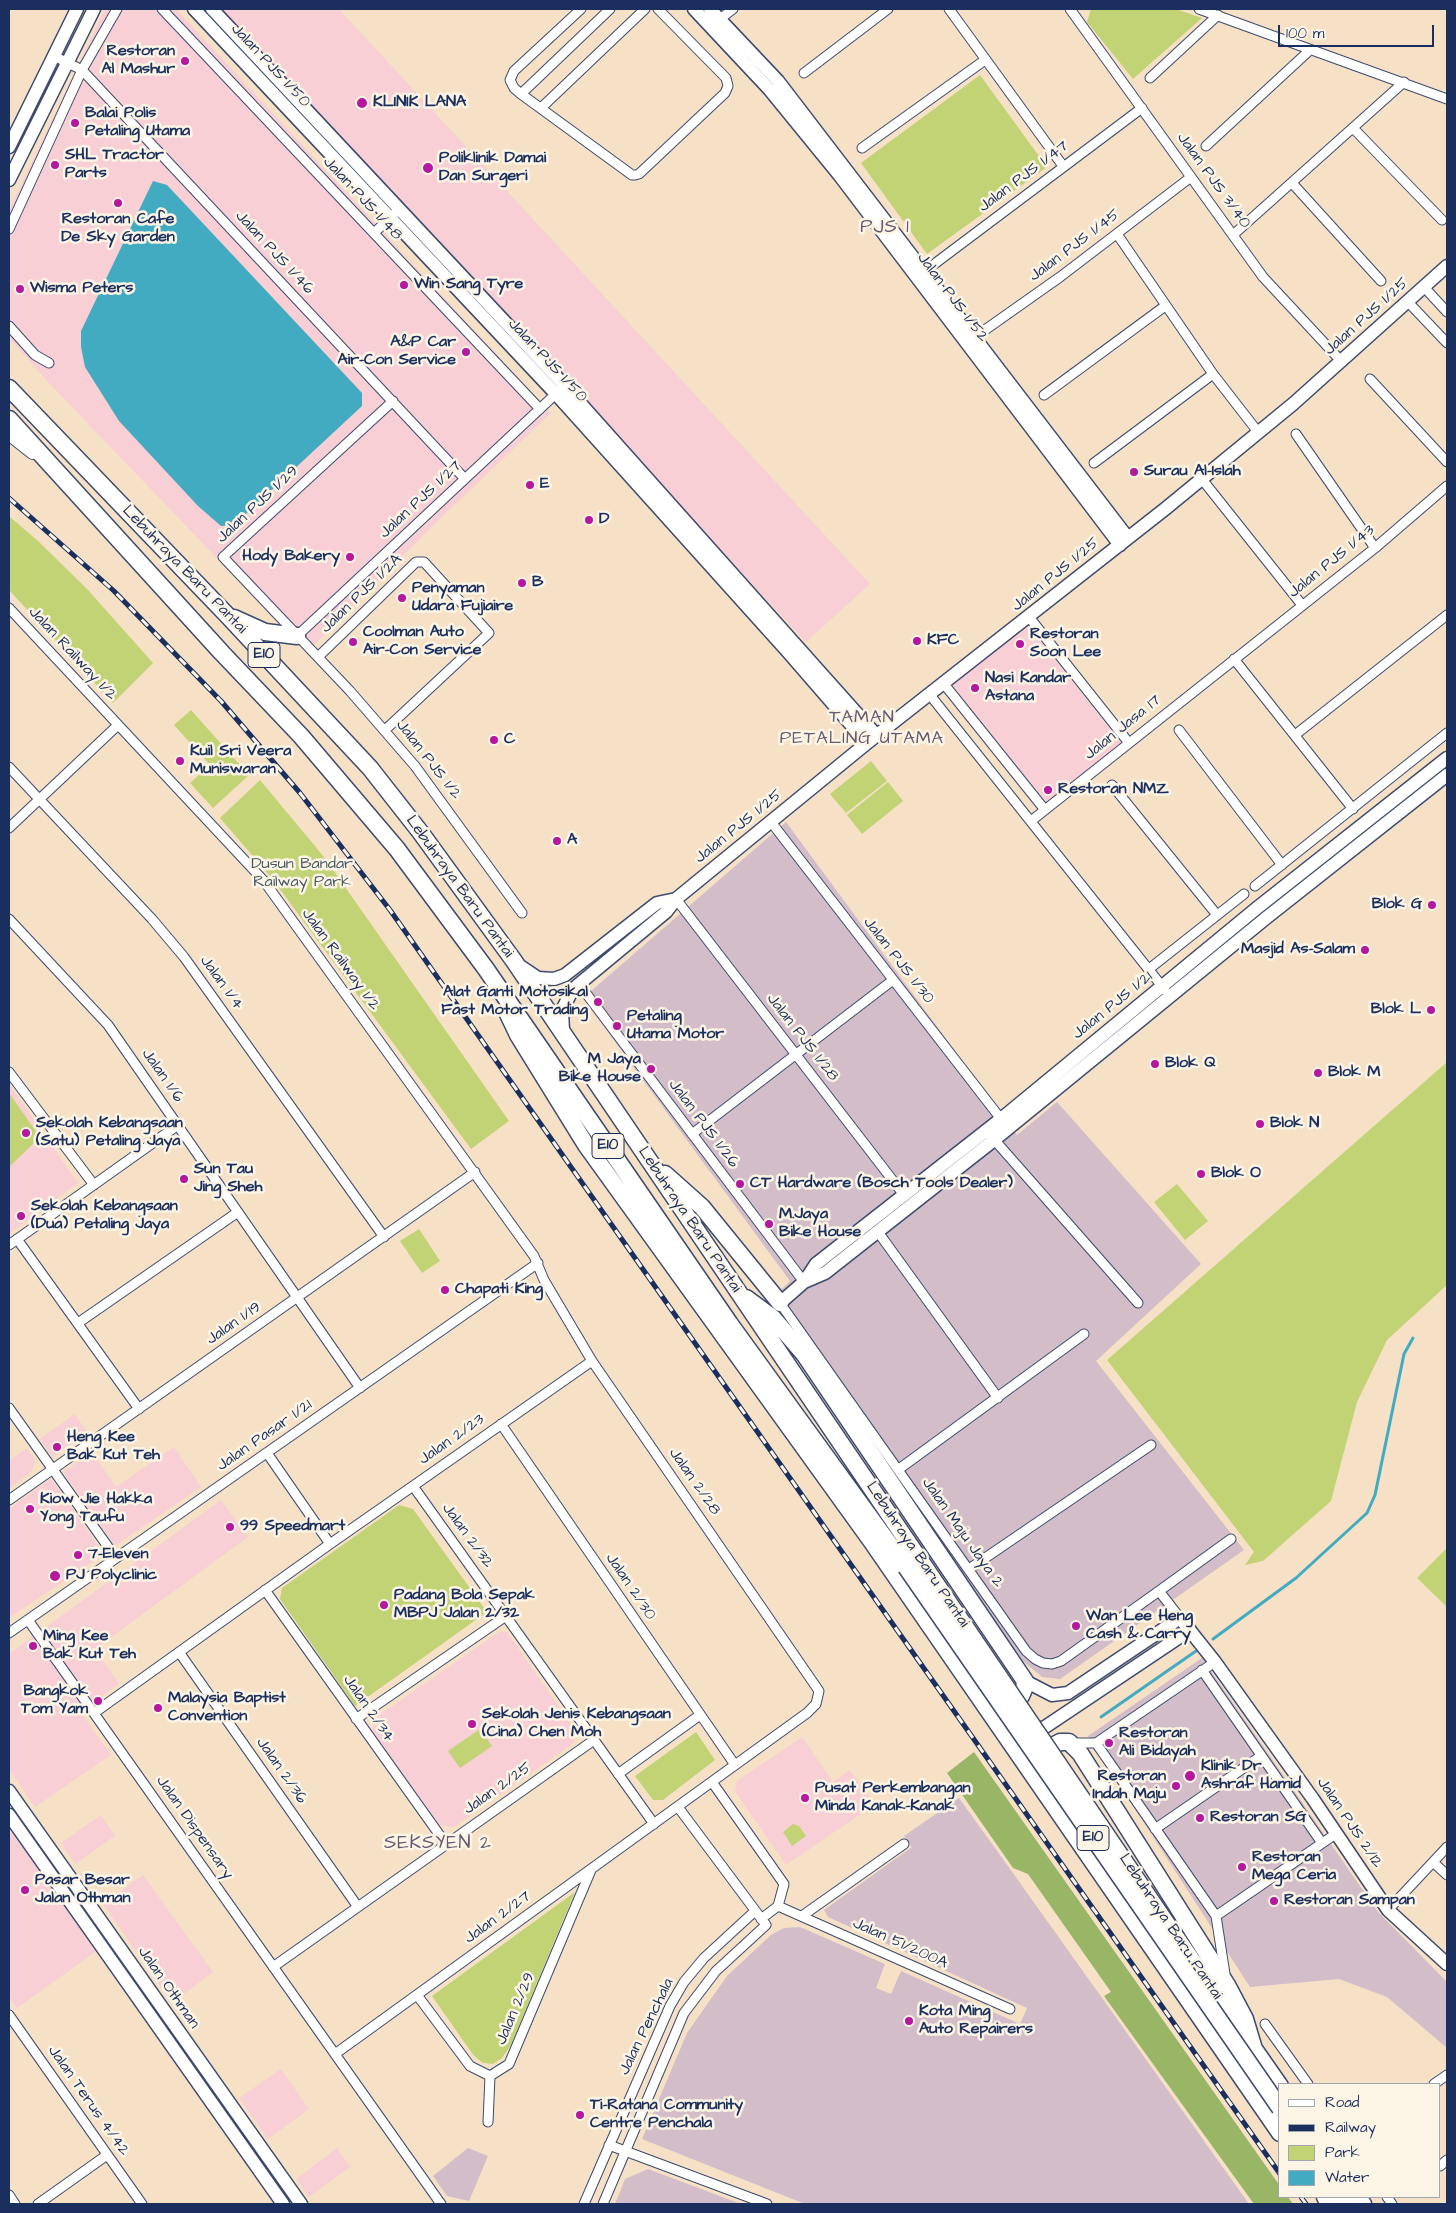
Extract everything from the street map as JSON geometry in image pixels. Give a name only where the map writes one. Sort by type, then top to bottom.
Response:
[{"type":"highway","name":"Lebuhraya Baru Pantai","points":[[9,388],[227,615],[370,768],[421,833],[514,961],[1171,1930],[1278,2083]]},
{"type":"highway","name":"Lebuhraya Baru Pantai","points":[[9,419],[222,653],[302,736],[397,849],[486,969],[730,1324],[906,1567],[1278,2105]]},
{"type":"highway","points":[[227,615],[265,632],[297,636]]},
{"type":"highway","points":[[486,969],[518,1035],[586,1145],[872,1542],[1278,2130]]},
{"type":"highway","points":[[647,1157],[702,1207],[780,1303]]},
{"type":"highway","points":[[736,1291],[773,1318],[804,1354],[1025,1681],[1021,1696],[1009,1703],[992,1701],[976,1692]]},
{"type":"highway","points":[[1041,1787],[1036,1772],[1037,1762],[1041,1754],[1054,1744],[1069,1742],[1080,1753],[1226,1985],[1245,2019],[1254,2049]]},
{"type":"main road","points":[[9,380],[32,411]]},
{"type":"main road","points":[[9,433],[46,461]]},
{"type":"street","points":[[9,147],[77,9]]},
{"type":"street","points":[[9,180],[94,9]]},
{"type":"street","points":[[9,229],[82,70],[116,9]]},
{"type":"street","name":"Jalan PJS 1/48","points":[[162,9],[540,409]]},
{"type":"street","name":"Jalan PJS 1/50","points":[[194,9],[395,213]]},
{"type":"street","name":"Jalan PJS 1/50","points":[[212,9],[395,213],[560,390],[788,652],[872,740]]},
{"type":"street","points":[[580,9],[514,71],[510,80],[514,88],[632,174],[639,174],[725,93],[728,86],[726,78],[658,9]]},
{"type":"street","points":[[522,94],[610,9]]},
{"type":"street","points":[[541,108],[645,9]]},
{"type":"street","name":"Jalan PJS 1/52","points":[[694,9],[715,23],[774,85],[925,271],[960,326]]},
{"type":"street","name":"Jalan PJS 1/52","points":[[710,9],[715,23]]},
{"type":"street","points":[[715,23],[733,9]]},
{"type":"street","points":[[804,73],[888,9]]},
{"type":"street","points":[[949,9],[1063,166]]},
{"type":"street","name":"Jalan PJS 3/40","points":[[1070,9],[1263,277],[1342,362]]},
{"type":"street","points":[[1077,18],[1080,9]]},
{"type":"street","points":[[1199,9],[1447,99]]},
{"type":"street","points":[[1150,78],[1218,15]]},
{"type":"street","points":[[1206,146],[1310,50]]},
{"type":"street","name":"Jalan PJS 1/46","points":[[54,56],[82,70],[465,479]]},
{"type":"street","points":[[862,148],[985,60]]},
{"type":"street","points":[[1233,235],[1404,82]]},
{"type":"street","name":"Jalan PJS 1/52","points":[[774,85],[840,176],[971,340],[1124,541]]},
{"type":"street","name":"Jalan PJS 1/47","points":[[925,271],[1142,108]]},
{"type":"street","points":[[1353,128],[1442,220]]},
{"type":"street","name":"Jalan PJS 1/45","points":[[971,340],[1117,234],[1191,177]]},
{"type":"street","points":[[1292,183],[1381,281]]},
{"type":"street","points":[[374,233],[395,213]]},
{"type":"street","points":[[1117,234],[1213,374],[1258,432]]},
{"type":"street","name":"Jalan PJS 1/25","points":[[563,1034],[562,1010],[568,996],[579,984],[666,912],[676,899],[1258,432],[1342,362],[1447,266]]},
{"type":"street","points":[[1424,287],[1445,306]]},
{"type":"street","points":[[1408,302],[1447,343]]},
{"type":"street","points":[[1044,395],[1166,306]]},
{"type":"street","points":[[9,326],[35,355],[49,363]]},
{"type":"street","points":[[1094,464],[1213,374]]},
{"type":"street","points":[[1370,378],[1447,462]]},
{"type":"street","name":"Jalan PJS 1/27","points":[[297,636],[560,390]]},
{"type":"street","name":"Jalan PJS 1/29","points":[[297,636],[223,558],[392,401]]},
{"type":"street","points":[[1296,434],[1375,548]]},
{"type":"street","points":[[1201,478],[1302,605]]},
{"type":"street","name":"Jalan PJS 1/43","points":[[1234,659],[1375,548],[1447,486]]},
{"type":"street","name":"Jalan PJS 1/2A","points":[[318,656],[416,562],[424,562],[490,633],[385,730]]},
{"type":"street","name":"Jalan Railway 1/2","points":[[9,608],[264,881],[476,1172],[538,1263]]},
{"type":"street","points":[[1295,735],[1447,615]]},
{"type":"street","points":[[1029,617],[1129,743]]},
{"type":"street","name":"Jalan PJS 1/2","points":[[297,636],[318,656],[423,775],[522,913]]},
{"type":"street","points":[[1234,659],[1354,809]]},
{"type":"street","name":"Jalan Jasa 17","points":[[1031,821],[1234,659]]},
{"type":"street","points":[[944,684],[1045,810]]},
{"type":"street","points":[[930,695],[1166,991]]},
{"type":"street","points":[[9,828],[118,725]]},
{"type":"street","points":[[1179,730],[1282,865]]},
{"type":"street","points":[[1255,886],[1447,733]]},
{"type":"street","name":"Jalan PJS 1/21","points":[[804,1282],[825,1273],[878,1232],[990,1135],[1447,758]]},
{"type":"street","name":"Jalan 1/4","points":[[9,767],[184,957],[384,1237]]},
{"type":"street","name":"Jalan PJS 1/21","points":[[780,1303],[804,1282],[816,1264],[904,1195],[990,1135],[1001,1119],[1447,775]]},
{"type":"street","points":[[1112,785],[1217,915]]},
{"type":"street","name":"Jalan PJS 1/30","points":[[771,822],[1001,1119]]},
{"type":"street","points":[[1149,969],[1244,894]]},
{"type":"street","name":"Jalan PJS 1/25","points":[[514,961],[538,978],[554,979],[565,975],[658,903],[676,899]]},
{"type":"street","name":"Jalan PJS 1/28","points":[[676,899],[904,1195]]},
{"type":"street","name":"Jalan 1/6","points":[[9,919],[108,1025],[360,1388]]},
{"type":"street","points":[[692,1134],[893,980]]},
{"type":"street","name":"Jalan PJS 1/26","points":[[579,984],[804,1282]]},
{"type":"street","points":[[9,1072],[94,1184]]},
{"type":"street","points":[[9,1245],[178,1124]]},
{"type":"street","points":[[990,1135],[1138,1303]]},
{"type":"street","name":"Jalan 1/19","points":[[9,1500],[476,1172]]},
{"type":"street","points":[[78,1323],[238,1212]]},
{"type":"street","points":[[878,1232],[998,1398]]},
{"type":"street","points":[[17,1239],[139,1409]]},
{"type":"street","name":"Jalan 2/28","points":[[538,1263],[544,1280],[592,1361],[818,1687],[818,1699],[807,1714]]},
{"type":"street","name":"Jalan Pasar 1/21","points":[[9,1633],[538,1263]]},
{"type":"street","name":"Jalan Maju Jaya 2","points":[[780,1303],[899,1469],[1026,1652],[1043,1663],[1052,1664],[1061,1661],[1231,1539]]},
{"type":"street","points":[[899,1469],[1084,1334]]},
{"type":"street","name":"Jalan 2/23","points":[[94,1713],[412,1486],[592,1361]]},
{"type":"street","points":[[9,1408],[116,1558]]},
{"type":"street","name":"Jalan 2/30","points":[[501,1424],[735,1766]]},
{"type":"street","points":[[969,1569],[1151,1445]]},
{"type":"street","points":[[267,1453],[330,1544]]},
{"type":"street","name":"Jalan 2/32","points":[[412,1486],[654,1824]]},
{"type":"street","name":"Jalan 2/34","points":[[266,1590],[446,1844]]},
{"type":"street","points":[[1025,1681],[1052,1695],[1068,1693],[1180,1618],[1160,1591]]},
{"type":"street","points":[[356,1719],[506,1616]]},
{"type":"street","name":"Jalan PJS 2/12","points":[[1180,1618],[1215,1662],[1337,1833],[1388,1910],[1447,1964]]},
{"type":"street","name":"Jalan Dispensary","points":[[28,1620],[441,2204]]},
{"type":"street","points":[[976,1692],[995,1712],[1016,1729],[1027,1731],[1045,1727],[1190,1630]]},
{"type":"street","name":"Jalan 2/36","points":[[180,1652],[358,1907]]},
{"type":"street","points":[[1069,1742],[1096,1743],[1215,1662]]},
{"type":"street","points":[[1202,1670],[1322,1843]]},
{"type":"street","name":"Jalan 2/27","points":[[335,2054],[807,1714]]},
{"type":"street","points":[[618,1774],[700,1715]]},
{"type":"street","name":"Jalan 2/25","points":[[273,1967],[594,1740]]},
{"type":"street","points":[[1096,1743],[1216,1916],[1226,1985]]},
{"type":"street","points":[[1156,1829],[1261,1756]]},
{"type":"street","points":[[712,1782],[784,1884],[778,1906]]},
{"type":"street","name":"Jalan Othman","points":[[9,1791],[300,2204]]},
{"type":"street","points":[[678,1806],[764,1922]]},
{"type":"street","name":"Jalan Othman","points":[[9,1815],[283,2204]]},
{"type":"street","points":[[1216,1916],[1337,1833]]},
{"type":"street","points":[[802,1916],[904,1844]]},
{"type":"street","points":[[1388,1910],[1447,1847]]},
{"type":"street","points":[[1433,1862],[1447,1875]]},
{"type":"street","name":"Jalan 2/29","points":[[490,2076],[509,2064],[591,1870]]},
{"type":"street","name":"Jalan 51/200A","points":[[778,1906],[1010,2009]]},
{"type":"street","name":"Jalan Penchala","points":[[603,2204],[684,2013],[716,1971],[778,1906]]},
{"type":"street","name":"Jalan Penchala","points":[[584,2204],[657,2035],[684,1982],[704,1958],[756,1911]]},
{"type":"street","points":[[417,1994],[470,2066],[490,2076],[488,2122]]},
{"type":"street","name":"Jalan Terus 4/42","points":[[11,2018],[142,2204]]},
{"type":"street","points":[[1265,2024],[1307,2083]]},
{"type":"street","points":[[1436,2083],[1447,2076]]},
{"type":"street","points":[[609,2145],[766,2204]]},
{"type":"street","points":[[38,2204],[107,2155]]},
{"type":"street","points":[[9,2195],[16,2204]]},
{"type":"shaded area","points":[[105,9],[176,9],[551,413],[440,519],[307,652],[50,384],[9,338],[9,210]]},
{"type":"shaded area","points":[[218,9],[339,9],[870,584],[806,642]]},
{"type":"shaded area","points":[[1028,626],[1121,743],[1046,804],[951,686]]},
{"type":"shaded area","points":[[786,822],[1017,1135],[1057,1102],[1201,1264],[1096,1361],[1244,1550],[1060,1679],[1042,1677],[1023,1661],[771,1300],[790,1281],[583,998]]},
{"type":"shaded area","name":"Sekolah Kebangsaan (Satu) Petaling Jaya","points":[[9,1084],[78,1183],[9,1234]]},
{"type":"shaded area","points":[[75,1414],[87,1432],[52,1457],[40,1439]]},
{"type":"shaded area","points":[[174,1447],[201,1487],[115,1546],[63,1472],[92,1452],[116,1487]]},
{"type":"shaded area","points":[[27,1448],[35,1460],[32,1471],[9,1489],[9,1461]]},
{"type":"shaded area","points":[[51,1478],[104,1554],[9,1618],[9,1509]]},
{"type":"shaded area","points":[[221,1500],[248,1537],[95,1649],[119,1684],[80,1711],[111,1755],[35,1807],[9,1769],[9,1654]]},
{"type":"shaded area","name":"Sekolah Jenis Kebangsaan (Cina) Chen Moh","points":[[499,1632],[507,1632],[575,1730],[574,1743],[454,1827],[440,1825],[372,1732],[375,1718]]},
{"type":"shaded area","points":[[1202,1658],[1378,1912],[1447,1982],[1447,2048],[1387,1997],[1339,1979],[1250,1987],[1088,1736]]},
{"type":"shaded area","name":"Pusat Perkembangan Minda Kanak-Kanak","points":[[802,1737],[833,1782],[850,1770],[874,1805],[786,1865],[735,1791],[737,1781]]},
{"type":"shaded area","points":[[959,1798],[1249,2204],[805,2204],[642,2139],[687,2033],[727,1976],[771,1935],[784,1928],[800,1927],[885,1964],[876,1988],[891,1994],[901,1971],[1020,2024],[1027,2008],[828,1917],[824,1910],[912,1847],[904,1836]]},
{"type":"shaded area","points":[[101,1815],[115,1836],[75,1864],[61,1843]]},
{"type":"shaded area","points":[[9,1824],[98,1950],[17,2008],[9,1997]]},
{"type":"shaded area","points":[[143,1875],[213,1972],[172,2003],[103,1904]]},
{"type":"shaded area","points":[[281,2069],[309,2109],[268,2139],[239,2098]]},
{"type":"shaded area","points":[[337,2148],[350,2167],[309,2197],[296,2179]]},
{"type":"shaded area","points":[[468,2148],[488,2156],[469,2201],[447,2196],[433,2176]]},
{"type":"shaded area","points":[[648,2169],[741,2204],[615,2204],[625,2179]]},
{"type":"green space","points":[[1091,9],[1176,9],[1202,18],[1133,79],[1087,22]]},
{"type":"green space","points":[[980,75],[1047,167],[927,254],[861,163]]},
{"type":"green space","points":[[9,516],[38,541],[88,590],[153,663],[113,703],[9,590]]},
{"type":"green space","points":[[191,710],[249,775],[213,808],[190,783],[210,765],[174,725]]},
{"type":"green space","points":[[871,761],[887,781],[846,813],[830,794]]},
{"type":"green space","name":"Dusun Bandar Railway Park","points":[[260,780],[324,857],[509,1121],[471,1149],[271,877],[220,818]]},
{"type":"green space","points":[[888,782],[903,801],[862,834],[847,815]]},
{"type":"green space","points":[[1447,1062],[1447,1285],[1387,1340],[1357,1402],[1331,1501],[1263,1561],[1245,1565],[1254,1552],[1107,1360]]},
{"type":"green space","points":[[9,1093],[40,1137],[9,1167]]},
{"type":"green space","points":[[1177,1184],[1208,1221],[1185,1240],[1154,1202]]},
{"type":"green space","points":[[419,1229],[440,1261],[422,1273],[400,1241]]},
{"type":"green space","name":"Padang Bola Sepak MBPJ Jalan 2/32","points":[[399,1505],[413,1509],[487,1612],[355,1706],[280,1599],[282,1588]]},
{"type":"green space","points":[[1447,1548],[1447,1607],[1417,1578]]},
{"type":"green space","points":[[480,1729],[492,1746],[460,1768],[448,1751]]},
{"type":"green space","points":[[696,1732],[715,1760],[663,1800],[653,1800],[635,1776]]},
{"type":"green space","points":[[974,1752],[1278,2183],[1278,2198],[1289,2198],[1293,2204],[1254,2204],[1104,1996],[1111,1992],[1028,1874],[1013,1868],[947,1773]]},
{"type":"green space","points":[[793,1824],[799,1826],[806,1836],[792,1846],[783,1832]]},
{"type":"green space","points":[[575,1892],[511,2045],[502,2058],[493,2064],[483,2063],[474,2056],[432,1996]]},
{"type":"water","points":[[153,181],[167,185],[362,393],[362,406],[234,525],[221,526],[198,506],[119,421],[85,367],[81,347],[81,331]]},
{"type":"waterway","points":[[1213,1639],[1296,1578],[1367,1513],[1375,1495],[1404,1354],[1413,1338]]},
{"type":"waterway","points":[[1101,1717],[1196,1651]]},
{"type":"railway","points":[[9,498],[114,591],[221,701],[300,793],[390,910],[1278,2171]]},
{"type":"railway","points":[[1302,2198],[1306,2204]]},
{"type":"place","name":"Restoran Al Mashur","points":[[185,61]]},
{"type":"place","name":"KLINIK LANA","points":[[362,103]]},
{"type":"place","name":"Balai Polis Petaling Utama","points":[[75,123]]},
{"type":"place","name":"SHL Tractor Parts","points":[[55,165]]},
{"type":"place","name":"Poliklinik Damai Dan Surgeri","points":[[428,168]]},
{"type":"place","name":"Restoran Cafe De Sky Garden","points":[[118,203]]},
{"type":"place","name":"Win Sang Tyre","points":[[404,285]]},
{"type":"place","name":"Wisma Peters","points":[[20,289]]},
{"type":"place","name":"A&P Car Air-Con Service","points":[[466,352]]},
{"type":"place","name":"Surau Al-Islah","points":[[1134,472]]},
{"type":"place","name":"E","points":[[530,485]]},
{"type":"place","name":"D","points":[[589,520]]},
{"type":"place","name":"Hody Bakery","points":[[350,557]]},
{"type":"place","name":"B","points":[[522,583]]},
{"type":"place","name":"Penyaman Udara Fujiaire","points":[[402,598]]},
{"type":"place","name":"KFC","points":[[917,641]]},
{"type":"place","name":"Coolman Auto Air-Con Service","points":[[353,642]]},
{"type":"place","name":"Restoran Soon Lee","points":[[1020,644]]},
{"type":"place","name":"Nasi Kandar Astana","points":[[975,688]]},
{"type":"place","name":"C","points":[[494,740]]},
{"type":"place","name":"Kuil Sri Veera Muniswaran","points":[[180,761]]},
{"type":"place","name":"Restoran NMZ","points":[[1048,790]]},
{"type":"place","name":"A","points":[[557,841]]},
{"type":"place","name":"Blok G","points":[[1432,905]]},
{"type":"place","name":"Masjid As-Salam","points":[[1365,950]]},
{"type":"place","name":"Alat Ganti Motosikal Fast Motor Trading","points":[[598,1002]]},
{"type":"place","name":"Blok L","points":[[1431,1010]]},
{"type":"place","name":"Petaling Utama Motor","points":[[617,1026]]},
{"type":"place","name":"Blok Q","points":[[1155,1064]]},
{"type":"place","name":"M Jaya Bike House","points":[[651,1069]]},
{"type":"place","name":"Blok M","points":[[1318,1073]]},
{"type":"place","name":"Blok N","points":[[1260,1124]]},
{"type":"place","name":"Sekolah Kebangsaan (Satu) Petaling Jaya","points":[[26,1133]]},
{"type":"place","name":"Blok O","points":[[1201,1174]]},
{"type":"place","name":"Sun Tau Jing Sheh","points":[[184,1179]]},
{"type":"place","name":"CT Hardware (Bosch Tools Dealer)","points":[[740,1184]]},
{"type":"place","name":"Sekolah Kebangsaan (Dua) Petaling Jaya","points":[[21,1216]]},
{"type":"place","name":"M.Jaya Bike House","points":[[769,1224]]},
{"type":"place","name":"Chapati King","points":[[445,1290]]},
{"type":"place","name":"Heng Kee Bak Kut Teh","points":[[57,1447]]},
{"type":"place","name":"Kiow Jie Hakka Yong Taufu","points":[[30,1509]]},
{"type":"place","name":"99 Speedmart","points":[[230,1527]]},
{"type":"place","name":"7-Eleven","points":[[78,1555]]},
{"type":"place","name":"PJ Polyclinic","points":[[55,1576]]},
{"type":"place","name":"Padang Bola Sepak MBPJ Jalan 2/32","points":[[384,1605]]},
{"type":"place","name":"Wan Lee Heng Cash & Carry","points":[[1076,1626]]},
{"type":"place","name":"Ming Kee Bak Kut Teh","points":[[33,1646]]},
{"type":"place","name":"Bangkok Tom Yam","points":[[98,1701]]},
{"type":"place","name":"Malaysia Baptist Convention","points":[[158,1708]]},
{"type":"place","name":"Sekolah Jenis Kebangsaan (Cina) Chen Moh","points":[[472,1724]]},
{"type":"place","name":"Restoran Ali Bidayah","points":[[1109,1743]]},
{"type":"place","name":"Klinik Dr Ashraf Hamid","points":[[1190,1776]]},
{"type":"place","name":"Restoran Indah Maju","points":[[1176,1786]]},
{"type":"place","name":"Pusat Perkembangan Minda Kanak-Kanak","points":[[805,1798]]},
{"type":"place","name":"Restoran SG","points":[[1200,1818]]},
{"type":"place","name":"Restoran Mega Ceria","points":[[1242,1867]]},
{"type":"place","name":"Pasar Besar Jalan Othman","points":[[25,1890]]},
{"type":"place","name":"Restoran Sampan","points":[[1274,1901]]},
{"type":"place","name":"Kota Ming Auto Repairers","points":[[909,2021]]},
{"type":"place","name":"Ti-Ratana Community Centre Penchala","points":[[580,2115]]},
{"type":"district","name":"PJS 1","points":[[885,228]]},
{"type":"district","name":"TAMAN PETALING UTAMA","points":[[862,728]]},
{"type":"district","name":"SEKSYEN 2","points":[[438,1844]]}]
